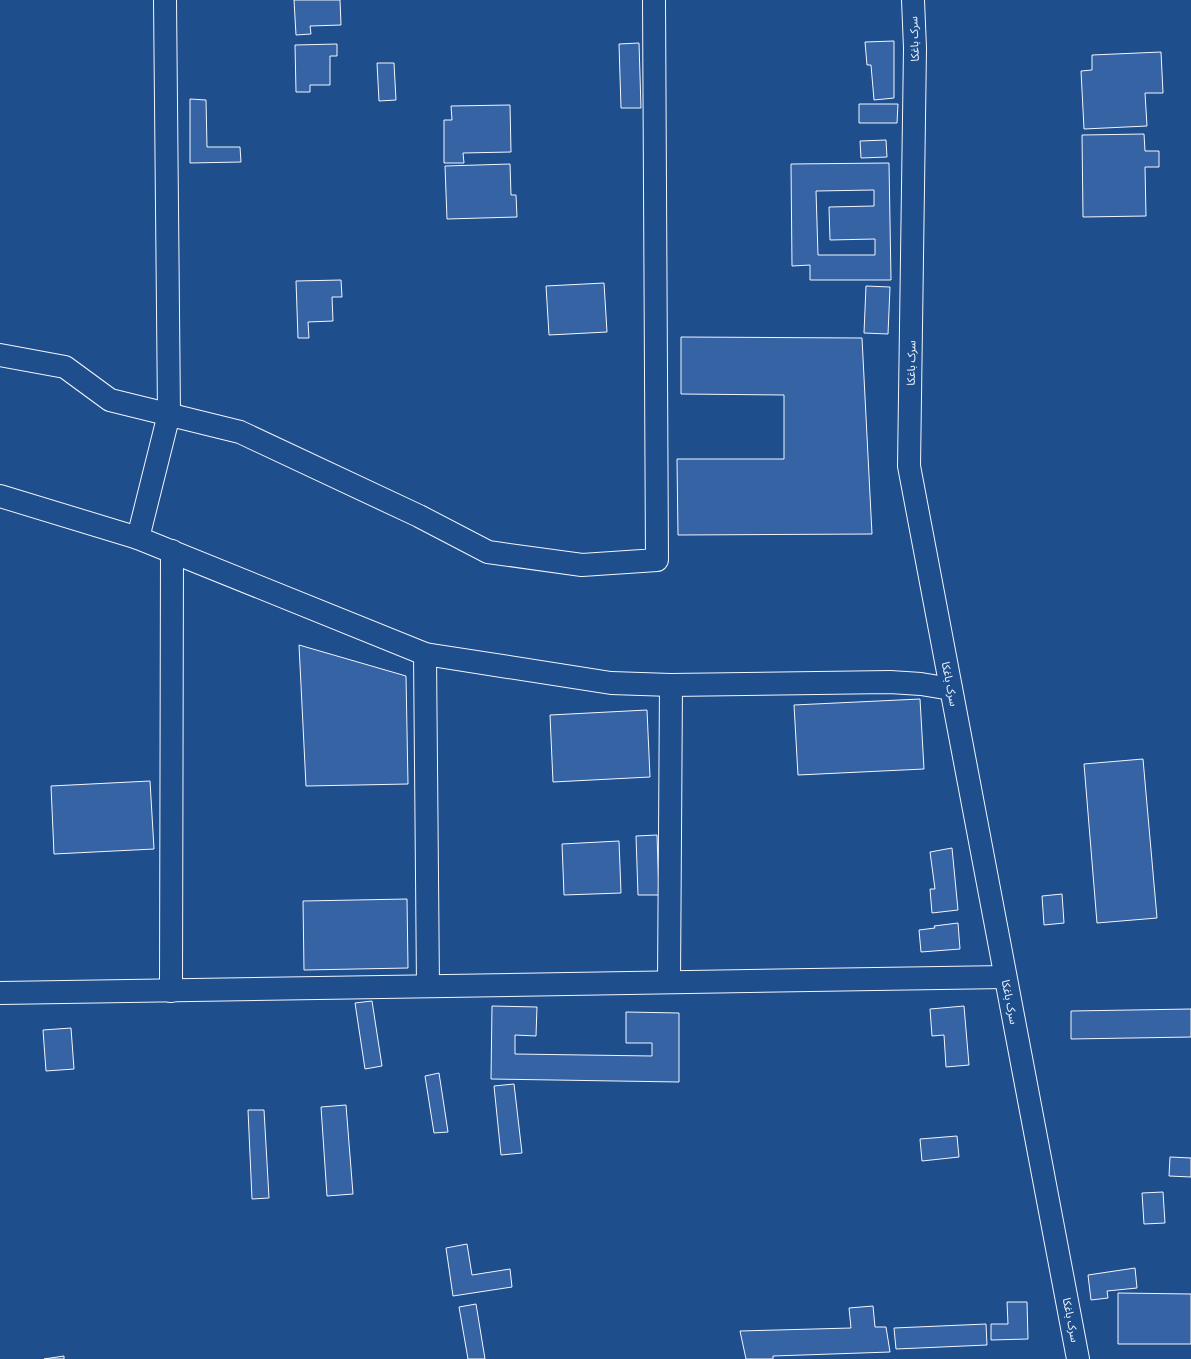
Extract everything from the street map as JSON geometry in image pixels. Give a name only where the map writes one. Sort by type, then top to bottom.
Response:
[{"type":"street","points":[[138,538],[168,414],[166,0]]},
{"type":"street","points":[[0,355],[65,367],[110,400],[240,432],[419,516],[488,552],[582,565],[657,560],[654,0]]},
{"type":"street","name":"سرک باغکا","points":[[913,0],[915,48],[909,466],[1078,1359]]},
{"type":"street","points":[[0,496],[138,538],[425,654],[611,683],[671,685],[890,682],[921,684],[951,689]]},
{"type":"street","points":[[170,990],[172,552]]},
{"type":"street","points":[[425,654],[428,986]]},
{"type":"street","points":[[669,982],[671,685]]},
{"type":"street","points":[[0,993],[1005,977]]},
{"type":"building","points":[[294,0],[340,0],[341,25],[310,26],[311,34],[296,35]]},
{"type":"building","points":[[894,41],[894,98],[874,100],[871,65],[867,65],[865,42]]},
{"type":"building","points":[[639,43],[641,108],[621,108],[619,44]]},
{"type":"building","points":[[337,44],[337,56],[330,56],[330,85],[310,85],[310,92],[296,92],[295,45]]},
{"type":"building","points":[[1161,52],[1163,93],[1145,93],[1147,126],[1084,129],[1081,71],[1092,70],[1092,55]]},
{"type":"building","points":[[377,63],[394,63],[396,100],[379,101]]},
{"type":"building","points":[[190,99],[206,100],[207,147],[240,147],[241,162],[190,163]]},
{"type":"building","points":[[859,104],[898,104],[897,123],[859,123]]},
{"type":"building","points":[[510,105],[511,152],[463,153],[464,163],[444,163],[444,120],[452,120],[451,106]]},
{"type":"building","points":[[1144,134],[1145,151],[1159,151],[1159,167],[1145,167],[1146,216],[1083,217],[1082,135]]},
{"type":"building","points":[[886,140],[887,157],[861,158],[860,141]]},
{"type":"building","points":[[889,163],[891,280],[810,280],[810,265],[792,266],[791,164]],"holes":[[[874,190],[874,206],[829,207],[830,240],[875,239],[875,255],[818,255],[816,191]]]},
{"type":"building","points":[[510,164],[511,195],[516,195],[517,217],[447,219],[445,166]]},
{"type":"building","points":[[341,280],[342,297],[332,297],[333,321],[308,322],[309,338],[298,338],[296,281]]},
{"type":"building","points":[[604,283],[607,332],[549,335],[546,286]]},
{"type":"building","points":[[866,286],[890,287],[888,334],[864,333]]},
{"type":"building","points":[[681,337],[862,338],[872,534],[678,535],[677,459],[784,459],[784,395],[681,394]]},
{"type":"building","points":[[299,645],[406,676],[408,784],[306,786]]},
{"type":"building","points":[[920,699],[924,769],[798,775],[794,705]]},
{"type":"building","points":[[647,710],[650,777],[553,782],[550,715]]},
{"type":"building","points":[[1143,759],[1157,918],[1097,923],[1084,764]]},
{"type":"building","points":[[150,781],[154,849],[54,854],[51,786]]},
{"type":"building","points":[[657,835],[659,895],[638,895],[636,836]]},
{"type":"building","points":[[619,841],[621,893],[564,895],[562,844]]},
{"type":"building","points":[[952,848],[958,910],[932,913],[930,889],[935,889],[930,852]]},
{"type":"building","points":[[1062,894],[1064,923],[1044,925],[1042,896]]},
{"type":"building","points":[[407,899],[408,968],[304,970],[303,901]]},
{"type":"building","points":[[958,923],[960,949],[921,952],[919,930],[935,928],[934,926]]},
{"type":"building","points":[[372,1001],[382,1066],[365,1069],[355,1003]]},
{"type":"building","points":[[492,1006],[537,1007],[536,1036],[515,1035],[515,1054],[652,1056],[652,1043],[626,1043],[626,1012],[679,1013],[679,1082],[491,1079]]},
{"type":"building","points":[[964,1006],[969,1065],[946,1067],[944,1035],[932,1036],[930,1009]]},
{"type":"building","points":[[1191,1009],[1191,1037],[1071,1039],[1071,1011]]},
{"type":"building","points":[[71,1028],[74,1069],[46,1071],[43,1030]]},
{"type":"building","points":[[439,1073],[448,1132],[434,1133],[425,1076]]},
{"type":"building","points":[[514,1084],[522,1153],[501,1155],[494,1086]]},
{"type":"building","points":[[346,1105],[353,1194],[327,1196],[321,1107]]},
{"type":"building","points":[[248,1110],[264,1110],[269,1198],[252,1199]]},
{"type":"building","points":[[957,1136],[959,1157],[922,1161],[920,1139]]},
{"type":"building","points":[[1170,1157],[1191,1158],[1191,1177],[1169,1176]]},
{"type":"building","points":[[1163,1192],[1165,1223],[1144,1224],[1142,1193]]},
{"type":"building","points":[[467,1244],[472,1275],[510,1269],[512,1287],[453,1296],[446,1248]]},
{"type":"building","points":[[1135,1268],[1137,1288],[1107,1291],[1108,1298],[1091,1300],[1088,1275]]},
{"type":"building","points":[[1118,1293],[1191,1294],[1191,1344],[1118,1344]]},
{"type":"building","points":[[1007,1302],[1027,1302],[1028,1339],[991,1340],[991,1324],[1008,1324]]},
{"type":"building","points":[[476,1304],[485,1359],[468,1359],[459,1307]]},
{"type":"building","points":[[873,1306],[875,1327],[886,1327],[890,1352],[773,1356],[773,1359],[746,1359],[740,1331],[851,1328],[849,1308]]},
{"type":"building","points":[[986,1324],[987,1345],[896,1349],[894,1328]]},
{"type":"building","points":[[64,1356],[64,1359],[44,1359]]}]
